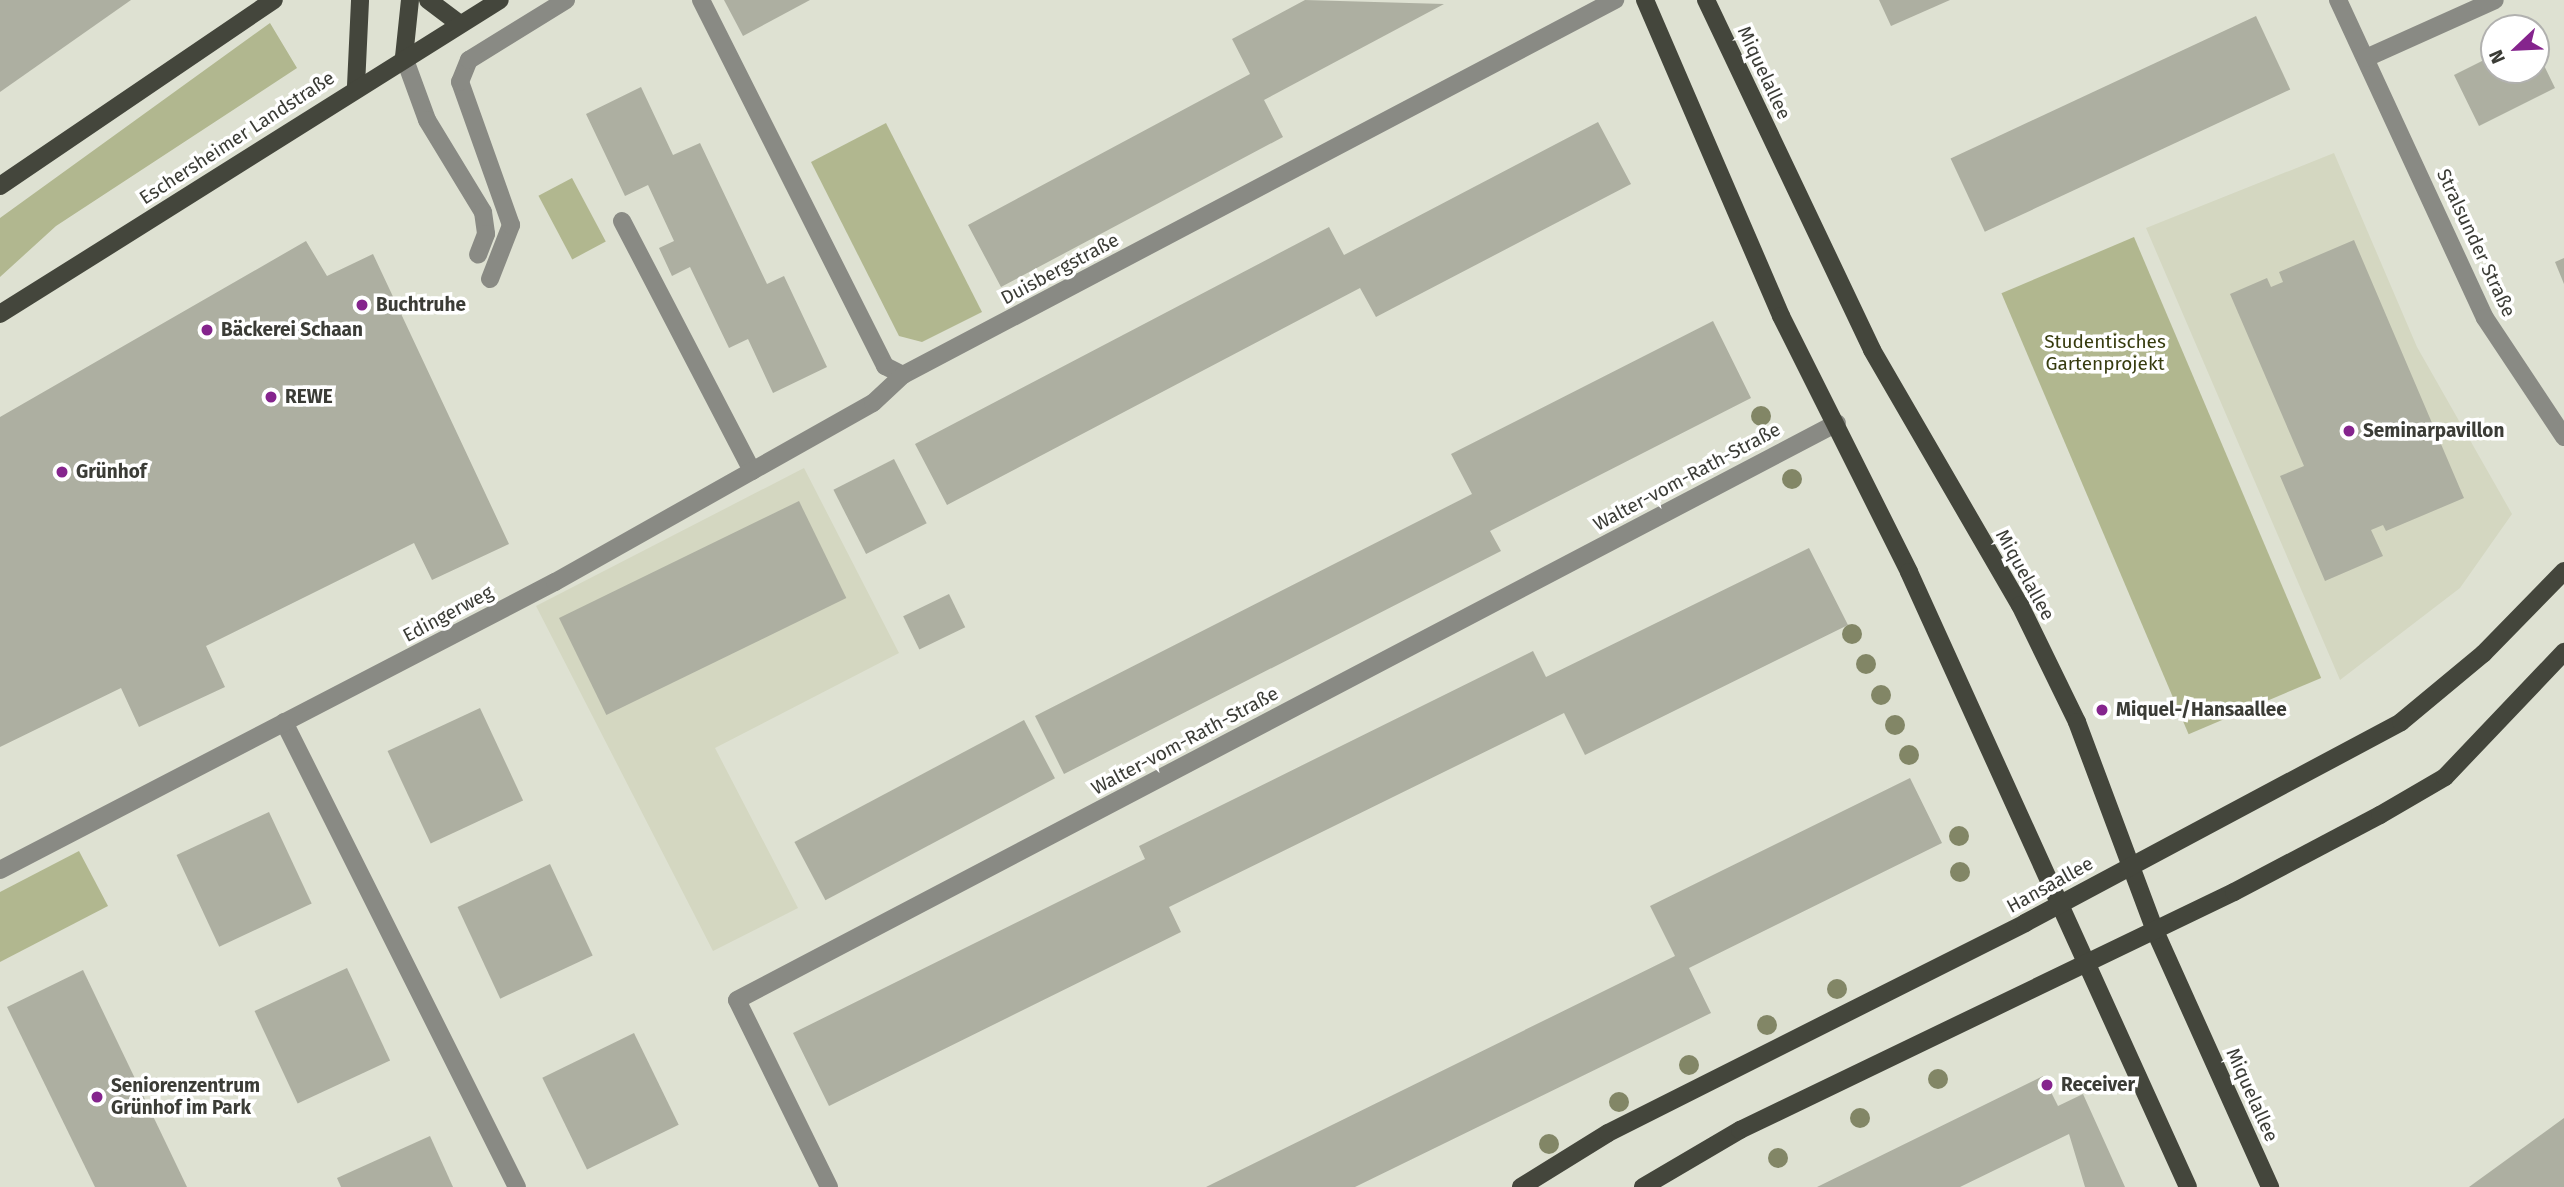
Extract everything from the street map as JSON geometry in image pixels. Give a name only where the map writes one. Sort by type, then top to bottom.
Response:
[{"type":"main road","points":[[0,186],[274,0]]},
{"type":"main road","points":[[356,86],[360,0]]},
{"type":"main road","points":[[404,57],[410,0]]},
{"type":"main road","points":[[428,0],[459,23]]},
{"type":"main road","name":"Eschersheimer Landstraße","points":[[0,314],[356,86],[500,0]]},
{"type":"main road","points":[[1645,0],[1781,316],[1837,423],[2188,1187]]},
{"type":"main road","name":"Miquelallee","points":[[1706,0],[1872,350],[2020,605],[2077,722],[2133,863],[2155,931],[2270,1187]]},
{"type":"main road","name":"Hansaallee","points":[[1521,1187],[1608,1133],[2059,904],[2401,722],[2483,654],[2564,571]]},
{"type":"main road","points":[[1643,1187],[1740,1129],[2155,931],[2445,777],[2564,652]]},
{"type":"street","points":[[490,279],[511,225],[460,82],[469,60],[566,0]]},
{"type":"street","points":[[701,0],[885,366],[903,375]]},
{"type":"street","name":"Duisbergstraße","points":[[903,375],[1615,0]]},
{"type":"street","name":"Stralsunder Straße","points":[[2339,0],[2485,318],[2564,437]]},
{"type":"street","points":[[2366,58],[2495,0]]},
{"type":"street","points":[[404,57],[427,120],[483,212],[486,234],[478,255]]},
{"type":"street","points":[[622,221],[663,319],[752,471]]},
{"type":"street","name":"Edingerweg","points":[[0,870],[284,722],[752,471],[873,403],[903,375]]},
{"type":"street","name":"Walter-vom-Rath-Straße","points":[[829,1187],[737,1000],[1837,423]]},
{"type":"street","points":[[284,722],[517,1187]]},
{"type":"shaded area","name":"Seminarpavillon","points":[[2334,153],[2417,347],[2512,514],[2460,588],[2340,680],[2146,228]]},
{"type":"shaded area","points":[[804,468],[899,653],[715,748],[798,908],[713,951],[536,606]]},
{"type":"green space","points":[[270,23],[297,68],[56,226],[0,277],[0,218]]},
{"type":"green space","points":[[886,123],[982,312],[922,342],[899,336],[811,162]]},
{"type":"green space","points":[[572,178],[606,242],[572,259],[538,196]]},
{"type":"green space","name":"Studentisches Gartenprojekt","points":[[2134,237],[2321,678],[2189,734],[2001,293]]},
{"type":"green space","points":[[79,851],[108,906],[0,962],[0,892]]},
{"type":"building","points":[[0,0],[131,0],[0,92]]},
{"type":"building","points":[[724,0],[810,0],[743,36]]},
{"type":"building","points":[[1305,0],[1444,4],[1264,100],[1283,137],[1001,287],[968,225],[1250,74],[1232,39]]},
{"type":"building","points":[[1879,0],[1950,0],[1891,26]]},
{"type":"building","points":[[2256,16],[2290,89],[1985,232],[1951,158]]},
{"type":"building","points":[[2480,62],[2480,84],[2550,84],[2550,78],[2555,88],[2479,126],[2454,75]]},
{"type":"building","points":[[641,87],[673,155],[700,143],[767,284],[784,276],[827,367],[773,393],[748,339],[729,348],[690,267],[672,276],[659,248],[674,241],[648,185],[625,196],[586,114]]},
{"type":"building","points":[[1598,122],[1631,184],[1376,317],[1360,288],[947,505],[915,444],[1329,227],[1344,255]]},
{"type":"building","name":"Seminarpavillon","points":[[2354,240],[2464,498],[2386,531],[2383,525],[2371,530],[2383,556],[2325,581],[2280,476],[2304,466],[2230,294],[2267,278],[2271,287],[2283,282],[2279,272]]},
{"type":"building","points":[[306,241],[327,276],[373,254],[509,544],[432,580],[414,543],[206,646],[225,687],[139,727],[121,688],[0,747],[0,417]]},
{"type":"building","points":[[2564,258],[2564,284],[2555,262]]},
{"type":"building","points":[[1713,321],[1751,398],[1490,531],[1501,551],[1064,774],[1035,716],[1472,494],[1451,454]]},
{"type":"building","points":[[894,459],[927,523],[866,554],[833,490]]},
{"type":"building","points":[[799,501],[846,598],[606,715],[559,618]]},
{"type":"building","points":[[1809,548],[1848,625],[1585,755],[1564,713],[1169,907],[1181,932],[829,1106],[793,1033],[1145,859],[1139,846],[1533,651],[1546,677]]},
{"type":"building","points":[[949,594],[965,627],[919,650],[903,616]]},
{"type":"building","points":[[480,708],[523,800],[431,844],[388,751]]},
{"type":"building","points":[[1024,720],[1055,778],[825,900],[794,842]]},
{"type":"building","points":[[1910,778],[1942,843],[1689,968],[1711,1013],[1355,1187],[1206,1187],[1675,956],[1650,906]]},
{"type":"building","points":[[269,812],[312,904],[219,947],[177,855]]},
{"type":"building","points":[[550,864],[593,956],[500,999],[458,907]]},
{"type":"building","points":[[347,968],[390,1060],[298,1104],[255,1011]]},
{"type":"building","name":"Seniorenzentrum Grünhof im Park","points":[[83,970],[187,1187],[95,1187],[7,1007]]},
{"type":"building","points":[[634,1033],[679,1125],[587,1169],[542,1078]]},
{"type":"building","points":[[2043,1076],[2058,1106],[2083,1094],[2125,1187],[2085,1187],[2069,1134],[1960,1187],[1817,1187]]},
{"type":"building","points":[[2564,1118],[2564,1187],[2469,1187]]},
{"type":"building","points":[[430,1136],[453,1187],[341,1187],[337,1178]]},
{"type":"place","name":"Buchtruhe","points":[[362,305]]},
{"type":"place","name":"Bäckerei Schaan","points":[[207,330]]},
{"type":"place","name":"REWE","points":[[271,397]]},
{"type":"place","name":"Seminarpavillon","points":[[2349,431]]},
{"type":"place","name":"Grünhof","points":[[62,472]]},
{"type":"place","name":"Miquel-/Hansaallee","points":[[2102,710]]},
{"type":"place","name":"Receiver","points":[[2047,1085]]},
{"type":"place","name":"Seniorenzentrum Grünhof im Park","points":[[97,1097]]}]
